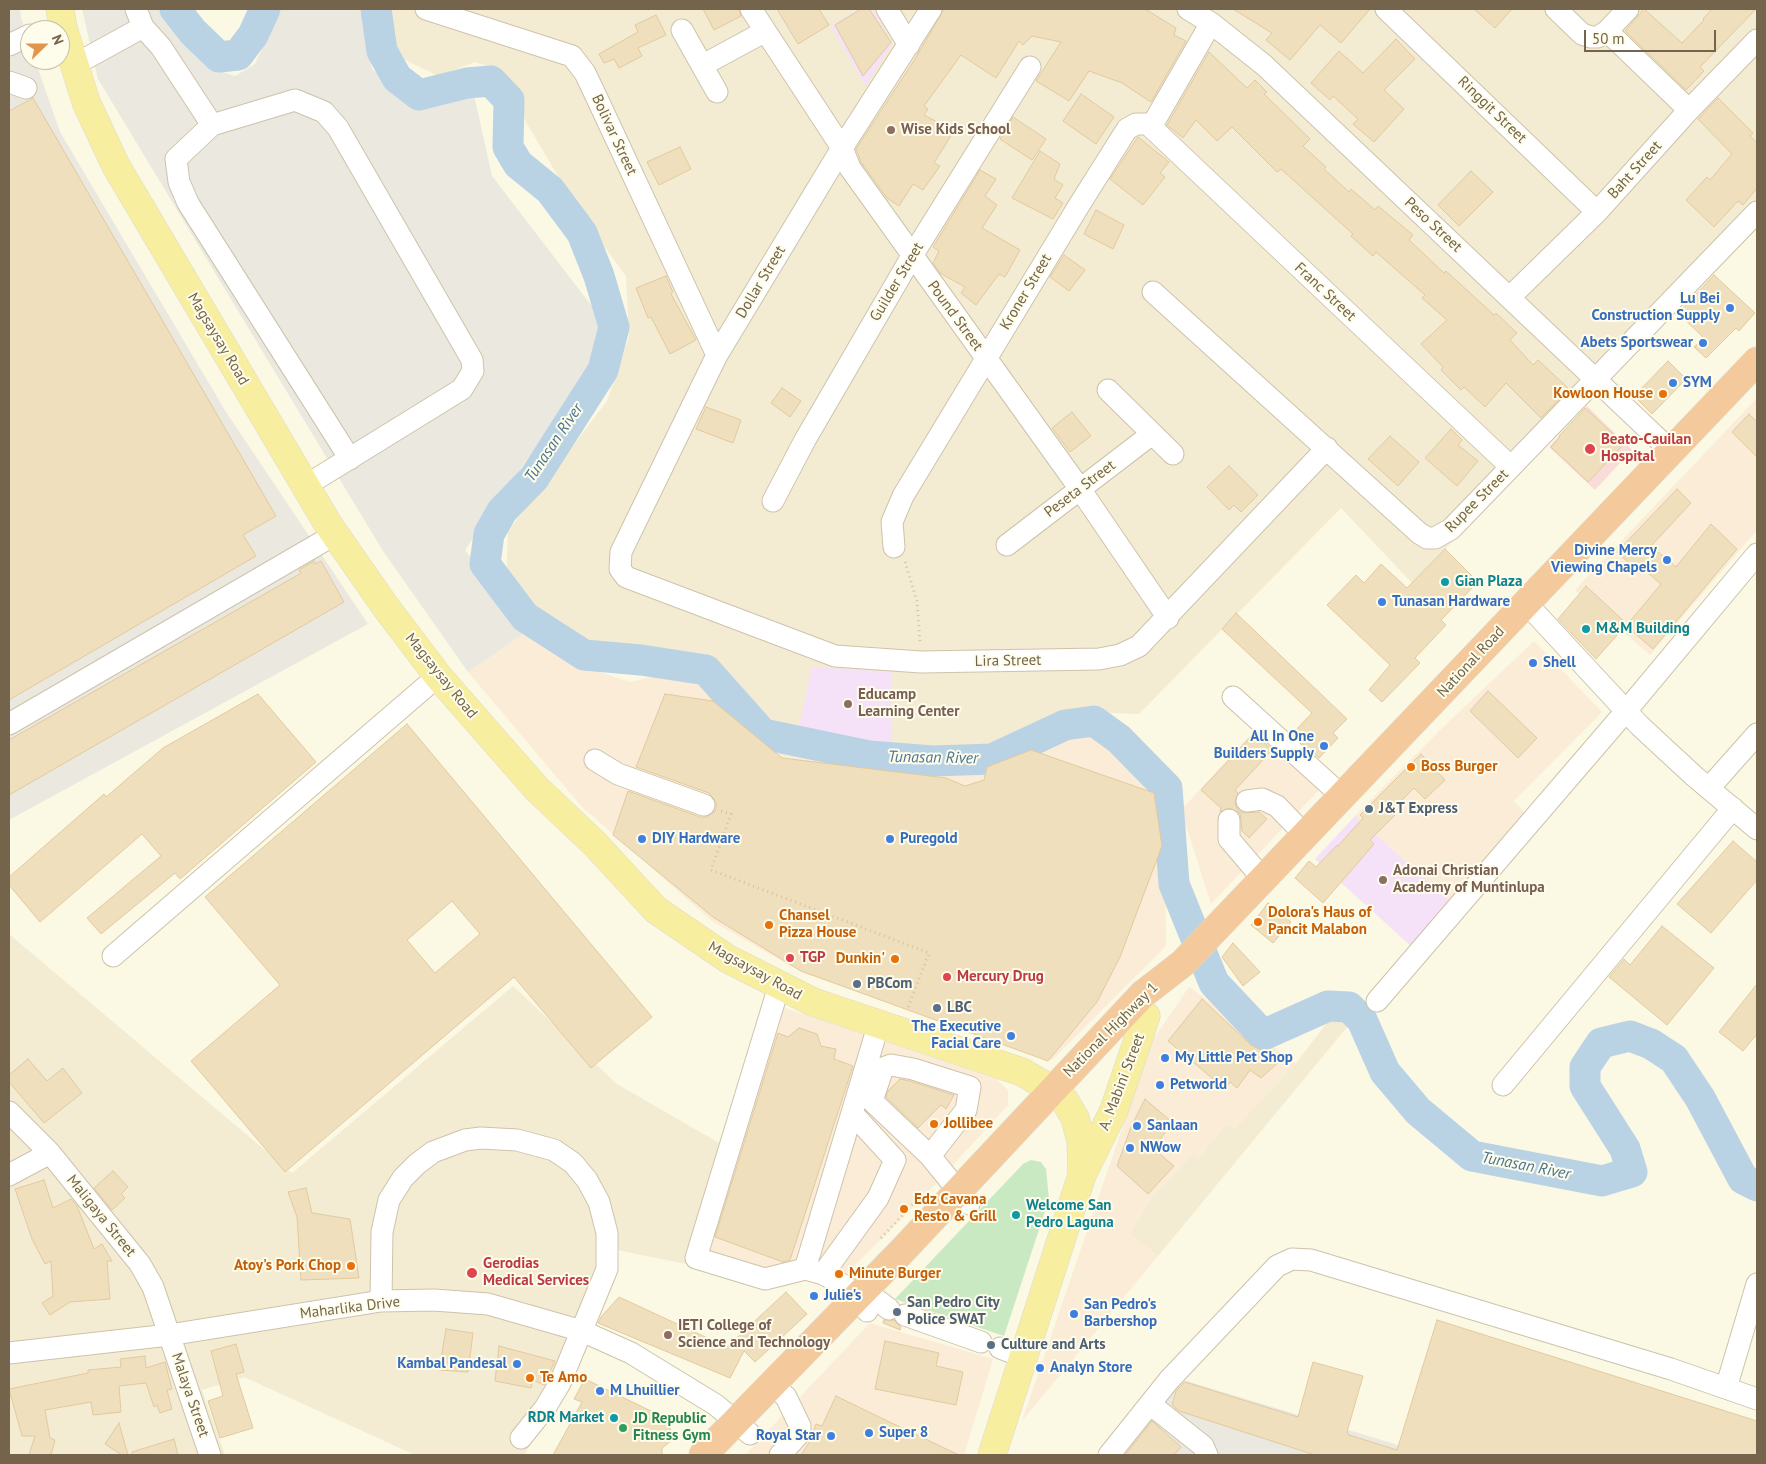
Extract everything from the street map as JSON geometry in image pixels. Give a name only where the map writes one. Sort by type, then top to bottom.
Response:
[{"type":"highway","name":"National Road","points":[[1183,963],[1757,361]]},
{"type":"highway","name":"National Highway 1","points":[[1058,1095],[1146,1016],[1163,998],[1183,963]]},
{"type":"highway","name":"National Highway 1","points":[[703,1455],[743,1428],[779,1391],[879,1306],[963,1198],[1058,1095],[1143,994],[1183,963]]},
{"type":"highway","name":"National Highway 1","points":[[729,1455],[743,1428]]},
{"type":"main road","name":"Magsaysay Road","points":[[70,55],[86,102],[116,166],[334,535],[438,676],[536,788],[594,843],[656,910],[728,960],[813,1002],[1022,1072],[1058,1095]]},
{"type":"main road","name":"A. Mabini Street","points":[[992,1455],[1002,1349],[1114,1110],[1146,1016]]},
{"type":"main road","name":"A. Mabini Street","points":[[1058,1095],[1075,1118],[1081,1141],[1082,1175]]},
{"type":"street","name":"Bolivar Street","points":[[426,9],[572,56],[585,73],[717,355]]},
{"type":"street","name":"Pound Street","points":[[750,9],[842,148],[850,168],[1080,489],[1168,618]]},
{"type":"street","points":[[887,9],[909,45]]},
{"type":"street","name":"Dollar Street","points":[[620,569],[621,552],[717,355],[842,148],[931,9]]},
{"type":"street","name":"Peso Street","points":[[1188,9],[1211,23],[1264,65],[1671,451]]},
{"type":"street","name":"Ringgit Street","points":[[1386,9],[1597,212]]},
{"type":"street","points":[[1556,9],[1582,34],[1598,37],[1607,31],[1628,9]]},
{"type":"street","points":[[74,65],[139,18],[161,47],[212,125]]},
{"type":"street","name":"Kroner Street","points":[[894,548],[892,522],[903,496],[986,358],[1127,129],[1143,125],[1211,23]]},
{"type":"street","points":[[682,30],[717,92]]},
{"type":"street","points":[[1607,31],[1689,110]]},
{"type":"street","points":[[703,65],[764,32]]},
{"type":"street","name":"Baht Street","points":[[1510,297],[1597,212],[1689,110],[1757,40]]},
{"type":"street","name":"Guilder Street","points":[[772,501],[805,440],[912,256],[1030,67]]},
{"type":"street","points":[[305,486],[350,459],[462,389],[474,372],[472,360],[338,128],[324,112],[296,100],[212,125],[176,159],[179,182],[188,203],[350,459]]},
{"type":"street","name":"Franc Street","points":[[1143,125],[1511,467]]},
{"type":"street","name":"Rupee Street","points":[[1154,292],[1427,538],[1435,538],[1444,535],[1596,381],[1757,212]]},
{"type":"street","points":[[1108,390],[1173,454]]},
{"type":"street","name":"Peseta Street","points":[[1007,545],[1152,434]]},
{"type":"street","name":"Lira Street","points":[[620,569],[626,576],[637,582],[834,656],[921,662],[1099,659],[1120,655],[1140,646],[1327,448]]},
{"type":"street","points":[[9,724],[334,535]]},
{"type":"street","points":[[1376,1000],[1626,711],[1757,554]]},
{"type":"street","points":[[1526,603],[1626,711],[1709,788],[1757,829]]},
{"type":"street","points":[[114,956],[438,676]]},
{"type":"street","points":[[1233,697],[1342,796]]},
{"type":"street","points":[[1709,788],[1757,734]]},
{"type":"street","points":[[595,760],[618,774],[704,805]]},
{"type":"street","points":[[1247,801],[1262,799],[1277,806],[1305,835]]},
{"type":"street","points":[[1503,1086],[1733,808]]},
{"type":"street","points":[[1229,820],[1229,838],[1263,879]]},
{"type":"street","points":[[778,986],[696,1258],[765,1279],[814,1271],[879,1306],[1002,1349]]},
{"type":"street","points":[[814,1271],[853,1114],[901,1031]]},
{"type":"street","points":[[901,1031],[913,1069]]},
{"type":"street","points":[[930,1156],[966,1110],[970,1087],[913,1069],[892,1065],[883,1068],[872,1101],[930,1156],[963,1198]]},
{"type":"street","name":"Maligaya Street","points":[[9,1112],[50,1153],[140,1264],[153,1287],[169,1335]]},
{"type":"street","points":[[814,1271],[878,1198],[894,1160],[853,1114]]},
{"type":"street","points":[[381,1301],[382,1232],[389,1200],[403,1178],[417,1164],[447,1145],[481,1138],[517,1140],[554,1150],[573,1163],[587,1180],[598,1202],[608,1233],[607,1269],[582,1332],[553,1396],[521,1438]]},
{"type":"street","points":[[9,1175],[50,1153]]},
{"type":"street","points":[[1110,1455],[1169,1380],[1277,1266],[1292,1259],[1320,1263],[1671,1369],[1757,1399]]},
{"type":"street","points":[[1726,1388],[1757,1284]]},
{"type":"street","name":"Maharlika Drive","points":[[9,1353],[169,1335],[381,1301],[434,1300],[488,1304],[582,1332],[631,1353],[710,1401],[743,1428]]},
{"type":"street","name":"Malaya Street","points":[[169,1335],[210,1455]]},
{"type":"street","points":[[779,1391],[800,1426],[800,1433],[780,1455]]},
{"type":"street","points":[[1150,1404],[1202,1446],[1206,1455]]},
{"type":"path","points":[[894,548],[908,565],[917,600],[921,662]]},
{"type":"path","points":[[704,805],[731,814],[711,870],[929,953],[901,1031]]},
{"type":"shaded area","points":[[9,9],[20,9],[22,20],[20,20],[20,70],[38,70],[60,132],[226,412],[368,624],[9,820]]},
{"type":"shaded area","points":[[82,9],[165,9],[179,36],[208,67],[235,76],[255,64],[280,9],[354,9],[361,11],[372,69],[419,105],[474,95],[492,176],[604,322],[600,353],[465,550],[528,631],[468,672],[383,551],[98,79]]},
{"type":"shaded area","points":[[378,9],[1757,9],[1757,229],[1412,583],[1341,508],[1139,714],[1059,711],[988,749],[892,748],[797,736],[764,722],[740,698],[713,660],[575,639],[506,581],[508,531],[607,401],[629,337],[626,276],[579,212],[526,122],[503,72],[475,62],[438,76],[395,55]]},
{"type":"shaded area","points":[[859,9],[873,9],[892,44],[865,86],[831,26]]},
{"type":"shaded area","name":"Divine Mercy Viewing Chapels","points":[[1757,398],[1757,530],[1650,655],[1575,590]]},
{"type":"shaded area","name":"Beato-Cauilan Hospital","points":[[1587,406],[1632,450],[1595,490],[1549,447]]},
{"type":"shaded area","name":"Puregold","points":[[528,631],[570,662],[630,682],[665,674],[718,692],[778,750],[929,776],[981,768],[1065,737],[1101,736],[1158,792],[1165,871],[1166,946],[1052,1060],[801,972],[712,921],[581,806],[468,672]]},
{"type":"shaded area","points":[[1534,641],[1602,712],[1514,801],[1525,813],[1451,902],[1355,816],[1440,730]]},
{"type":"shaded area","name":"Educamp Learning Center","points":[[812,667],[891,672],[892,748],[797,736]]},
{"type":"shaded area","points":[[1256,729],[1319,790],[1211,904],[1181,810]]},
{"type":"shaded area","name":"Adonai Christian Academy of Muntinlupa","points":[[1355,816],[1451,902],[1413,948],[1315,859]]},
{"type":"shaded area","points":[[9,934],[292,1173],[513,986],[617,1084],[719,1143],[686,1264],[612,1249],[525,1455],[415,1455],[244,1377],[202,1390],[225,1455],[9,1455]]},
{"type":"shaded area","points":[[1189,987],[1296,1063],[1235,1128],[1227,1123],[1197,1160],[1193,1154],[1153,1196],[1129,1234],[1158,1256],[1022,1421],[1152,1041]]},
{"type":"shaded area","points":[[765,1001],[996,1079],[1008,1090],[1008,1105],[929,1191],[834,1286],[800,1277],[788,1285],[686,1264],[719,1143]]},
{"type":"shaded area","points":[[1333,1015],[1352,1021],[1158,1256],[1129,1234],[1153,1196],[1193,1154],[1198,1159],[1227,1123],[1235,1128],[1296,1063]]},
{"type":"shaded area","points":[[870,1323],[993,1359],[964,1455],[745,1455]]},
{"type":"shaded area","points":[[1180,1379],[1431,1455],[1120,1455]]},
{"type":"green space","points":[[1031,1160],[1041,1162],[1046,1169],[1049,1199],[1004,1336],[895,1299],[1023,1164]]},
{"type":"building","points":[[703,9],[739,9],[741,16],[714,30]]},
{"type":"building","points":[[777,9],[819,9],[829,25],[798,44]]},
{"type":"building","points":[[861,9],[869,9],[891,42],[863,76],[835,25]]},
{"type":"building","points":[[944,9],[1145,9],[1176,28],[1174,35],[1186,41],[1151,102],[1122,83],[1089,71],[1069,101],[1036,81],[1061,42],[1032,36],[1023,45],[1019,41],[996,78],[961,55],[924,106],[928,109],[924,115],[954,131],[934,163],[940,166],[923,190],[913,184],[899,206],[887,198],[861,162],[856,149],[915,59]]},
{"type":"building","points":[[1233,9],[1370,9],[1341,43],[1320,25],[1290,60],[1266,40],[1272,33]]},
{"type":"building","points":[[1474,9],[1512,9],[1495,28]]},
{"type":"building","points":[[1644,9],[1682,43],[1712,9],[1756,9],[1700,67],[1704,71],[1686,90],[1625,31]]},
{"type":"building","points":[[656,15],[666,35],[638,48],[642,56],[619,68],[614,59],[604,63],[599,54],[638,32],[635,25]]},
{"type":"building","points":[[1396,39],[1415,59],[1384,90],[1404,109],[1374,142],[1353,124],[1358,119],[1333,96],[1330,100],[1311,83],[1339,51],[1363,73]]},
{"type":"building","points":[[1209,52],[1247,88],[1255,80],[1267,92],[1264,94],[1310,139],[1303,146],[1326,167],[1324,169],[1349,192],[1351,189],[1375,210],[1378,206],[1413,235],[1409,240],[1444,273],[1446,271],[1494,315],[1496,313],[1517,333],[1510,340],[1533,365],[1538,360],[1569,389],[1541,418],[1506,383],[1485,407],[1464,387],[1461,390],[1441,370],[1443,367],[1421,344],[1447,320],[1422,298],[1425,295],[1376,252],[1373,256],[1351,236],[1353,234],[1281,169],[1277,172],[1232,127],[1217,141],[1196,120],[1183,138],[1167,125]]},
{"type":"building","points":[[1081,94],[1114,117],[1096,144],[1063,121]]},
{"type":"building","points":[[33,98],[276,516],[243,535],[256,556],[9,700],[9,111]]},
{"type":"building","points":[[1718,98],[1753,133],[1750,136],[1757,143],[1757,188],[1743,205],[1738,201],[1714,227],[1686,200],[1707,177],[1710,180],[1732,154],[1698,119]]},
{"type":"building","points":[[1013,117],[1046,139],[1032,160],[1000,139]]},
{"type":"building","points":[[1138,137],[1169,162],[1160,173],[1165,177],[1143,205],[1110,179]]},
{"type":"building","points":[[680,147],[691,169],[659,185],[647,162]]},
{"type":"building","points":[[1040,151],[1060,164],[1054,179],[1063,185],[1055,198],[1063,203],[1053,219],[1012,198]]},
{"type":"building","points":[[980,170],[996,179],[985,196],[997,205],[982,228],[1020,250],[1005,277],[999,274],[976,305],[961,293],[965,287],[940,273],[933,263],[939,251],[933,247]]},
{"type":"building","points":[[1471,171],[1493,192],[1459,226],[1438,205]]},
{"type":"building","points":[[1096,210],[1124,225],[1113,249],[1084,234]]},
{"type":"building","points":[[1064,255],[1085,270],[1069,291],[1050,277]]},
{"type":"building","points":[[1714,275],[1755,313],[1739,331],[1736,328],[1706,358],[1694,347],[1704,338],[1678,313]]},
{"type":"building","points":[[666,276],[673,292],[671,294],[696,340],[670,354],[651,317],[648,318],[636,288]]},
{"type":"building","points":[[1668,361],[1686,379],[1652,414],[1634,396]]},
{"type":"building","points":[[782,388],[801,401],[790,417],[771,403]]},
{"type":"building","points":[[706,407],[741,420],[733,443],[696,429]]},
{"type":"building","name":"Beato-Cauilan Hospital","points":[[1585,408],[1624,444],[1588,482],[1551,447]]},
{"type":"building","points":[[1072,412],[1091,436],[1070,452],[1052,428]]},
{"type":"building","points":[[1749,414],[1757,422],[1757,457],[1732,432]]},
{"type":"building","points":[[1451,429],[1462,440],[1458,445],[1478,461],[1457,486],[1425,458]]},
{"type":"building","points":[[1390,436],[1419,462],[1398,486],[1368,459]]},
{"type":"building","points":[[1229,466],[1258,495],[1241,512],[1234,505],[1229,510],[1207,487]]},
{"type":"building","points":[[1677,489],[1691,503],[1651,546],[1676,567],[1711,524],[1737,549],[1653,649],[1626,626],[1661,584],[1635,562],[1632,566],[1617,552]]},
{"type":"building","points":[[1445,549],[1478,582],[1441,620],[1446,625],[1415,658],[1420,663],[1382,702],[1369,690],[1390,665],[1327,605],[1356,575],[1364,583],[1381,564],[1407,588]]},
{"type":"building","points":[[314,561],[315,564],[321,561],[344,602],[9,795],[9,740],[296,576],[301,573],[299,570]]},
{"type":"building","name":"M&M Building","points":[[1586,586],[1627,624],[1596,659],[1558,619]]},
{"type":"building","points":[[1236,613],[1347,719],[1333,733],[1338,738],[1319,758],[1292,734],[1312,713],[1222,629]]},
{"type":"building","points":[[1488,691],[1537,738],[1518,758],[1470,711]]},
{"type":"building","points":[[258,694],[316,762],[180,879],[175,873],[101,934],[87,918],[161,856],[142,834],[40,922],[9,885],[9,877],[104,794],[106,797],[163,748]]},
{"type":"building","name":"Puregold","points":[[665,694],[713,701],[782,758],[946,778],[965,786],[984,780],[987,767],[1031,750],[1154,793],[1162,846],[1120,957],[1097,1002],[1048,1061],[801,971],[713,917],[613,835],[628,791],[700,817],[707,817],[716,810],[716,802],[709,793],[636,767]]},
{"type":"building","points":[[407,724],[652,1017],[591,1068],[514,977],[285,1172],[191,1061],[280,985],[205,897]],"holes":[[[452,901],[480,934],[435,973],[407,940]]]},
{"type":"building","points":[[1254,733],[1272,750],[1235,790],[1238,793],[1235,802],[1237,809],[1243,813],[1259,812],[1267,819],[1249,838],[1242,831],[1240,813],[1229,808],[1220,812],[1221,808],[1201,790]]},
{"type":"building","points":[[1421,754],[1445,780],[1425,799],[1414,788],[1391,811],[1395,815],[1370,840],[1374,844],[1323,903],[1295,878],[1309,861],[1316,867],[1338,846],[1363,818],[1360,815]]},
{"type":"building","points":[[1733,841],[1757,862],[1757,880],[1711,933],[1677,904]]},
{"type":"building","points":[[1268,903],[1291,922],[1273,943],[1251,925]]},
{"type":"building","points":[[1662,926],[1714,968],[1667,1025],[1609,977],[1624,959],[1630,965]]},
{"type":"building","points":[[1233,943],[1260,972],[1243,986],[1222,957]]},
{"type":"building","points":[[1757,984],[1757,1034],[1743,1051],[1719,1032]]},
{"type":"building","points":[[1202,999],[1251,1045],[1281,1060],[1261,1078],[1250,1070],[1237,1088],[1230,1082],[1225,1089],[1168,1041]]},
{"type":"building","points":[[799,1028],[817,1034],[821,1046],[836,1049],[834,1059],[853,1066],[790,1260],[783,1262],[715,1237],[778,1033],[788,1037]]},
{"type":"building","points":[[28,1059],[47,1081],[63,1068],[82,1093],[44,1123],[9,1082],[9,1075]]},
{"type":"building","points":[[900,1079],[954,1095],[946,1109],[941,1105],[918,1128],[886,1097],[888,1091]]},
{"type":"building","points":[[1145,1099],[1172,1122],[1154,1149],[1174,1166],[1148,1194],[1117,1166],[1131,1127]]},
{"type":"building","points":[[113,1171],[128,1187],[121,1194],[125,1198],[112,1210],[94,1188]]},
{"type":"building","points":[[44,1180],[53,1208],[71,1199],[77,1206],[94,1249],[102,1244],[112,1261],[107,1261],[110,1299],[70,1302],[50,1315],[42,1303],[53,1296],[51,1261],[45,1264],[32,1239],[15,1189]]},
{"type":"building","points":[[306,1188],[312,1213],[350,1219],[359,1278],[301,1280],[297,1217],[288,1192]]},
{"type":"building","points":[[786,1292],[807,1314],[755,1362],[744,1351],[730,1378],[598,1323],[619,1297],[727,1347]]},
{"type":"building","points":[[884,1320],[894,1320],[901,1327],[900,1330],[883,1323]]},
{"type":"building","points":[[1437,1320],[1757,1421],[1757,1455],[1315,1455],[1179,1411],[1172,1405],[1176,1391],[1185,1382],[1298,1417],[1313,1362],[1363,1376],[1347,1432],[1349,1435],[1397,1450]]},
{"type":"building","points":[[446,1329],[473,1333],[468,1372],[439,1370]]},
{"type":"building","points":[[885,1341],[939,1353],[936,1366],[963,1372],[956,1405],[875,1389]]},
{"type":"building","points":[[236,1344],[244,1372],[236,1374],[253,1428],[220,1438],[208,1401],[223,1396],[211,1351]]},
{"type":"building","points":[[499,1346],[555,1361],[544,1385],[533,1380],[531,1388],[495,1381]]},
{"type":"building","points":[[145,1356],[146,1368],[165,1362],[172,1389],[167,1390],[172,1409],[160,1413],[157,1405],[154,1407],[146,1383],[119,1386],[121,1412],[93,1415],[91,1402],[45,1410],[50,1438],[55,1440],[51,1455],[29,1455],[35,1436],[22,1436],[9,1389],[88,1373],[88,1370],[121,1367],[120,1359]]},
{"type":"building","name":"RDR Market","points":[[585,1379],[653,1412],[654,1419],[668,1416],[672,1440],[662,1448],[662,1455],[553,1455],[582,1402],[574,1399]]},
{"type":"building","points":[[836,1396],[959,1455],[801,1455],[810,1441],[816,1424],[822,1426]]},
{"type":"building","points":[[1152,1421],[1181,1447],[1174,1455],[1125,1455]]},
{"type":"building","points":[[119,1423],[128,1455],[122,1455],[105,1444]]},
{"type":"building","points":[[174,1439],[178,1455],[132,1455],[132,1452]]},
{"type":"waterway","name":"Tunasan River","points":[[175,9],[193,32],[219,57],[238,55],[253,35],[265,9]]},
{"type":"waterway","name":"Tunasan River","points":[[376,9],[382,51],[397,78],[419,95],[467,83],[491,81],[509,100],[508,147],[518,164],[550,190],[582,233],[599,276],[614,327],[603,370],[534,478],[502,511],[489,534],[485,564],[525,617],[584,655],[641,660],[706,670],[763,734],[869,756],[933,761],[992,759],[1065,725],[1094,721],[1119,739],[1167,788],[1174,884],[1214,983],[1263,1035],[1328,1006],[1349,1007],[1362,1020],[1385,1072],[1418,1111],[1472,1156],[1602,1181],[1632,1172],[1625,1149],[1585,1086],[1585,1067],[1601,1043],[1630,1036],[1651,1044],[1674,1059],[1700,1098],[1743,1179],[1757,1186]]},
{"type":"place","name":"Wise Kids School","points":[[891,130]]},
{"type":"place","name":"Lu Bei Construction Supply","points":[[1730,308]]},
{"type":"place","name":"Abets Sportswear","points":[[1703,343]]},
{"type":"place","name":"SYM","points":[[1673,383]]},
{"type":"place","name":"Kowloon House","points":[[1663,394]]},
{"type":"place","name":"Beato-Cauilan Hospital","points":[[1590,449]]},
{"type":"place","name":"Divine Mercy Viewing Chapels","points":[[1667,560]]},
{"type":"place","name":"Gian Plaza","points":[[1445,582]]},
{"type":"place","name":"Tunasan Hardware","points":[[1382,602]]},
{"type":"place","name":"M&M Building","points":[[1586,629]]},
{"type":"place","name":"Shell","points":[[1533,663]]},
{"type":"place","name":"Educamp Learning Center","points":[[848,704]]},
{"type":"place","name":"All In One Builders Supply","points":[[1324,746]]},
{"type":"place","name":"Boss Burger","points":[[1411,767]]},
{"type":"place","name":"J&T Express","points":[[1369,809]]},
{"type":"place","name":"DIY Hardware","points":[[642,839]]},
{"type":"place","name":"Puregold","points":[[890,839]]},
{"type":"place","name":"Adonai Christian Academy of Muntinlupa","points":[[1383,880]]},
{"type":"place","name":"Dolora's Haus of Pancit Malabon","points":[[1258,922]]},
{"type":"place","name":"Chansel Pizza House","points":[[769,925]]},
{"type":"place","name":"TGP","points":[[790,958]]},
{"type":"place","name":"Dunkin'","points":[[895,959]]},
{"type":"place","name":"Mercury Drug","points":[[947,977]]},
{"type":"place","name":"PBCom","points":[[857,984]]},
{"type":"place","name":"LBC","points":[[937,1008]]},
{"type":"place","name":"The Executive Facial Care","points":[[1011,1036]]},
{"type":"place","name":"My Little Pet Shop","points":[[1165,1058]]},
{"type":"place","name":"Petworld","points":[[1160,1085]]},
{"type":"place","name":"Jollibee","points":[[934,1124]]},
{"type":"place","name":"Sanlaan","points":[[1137,1126]]},
{"type":"place","name":"NWow","points":[[1130,1148]]},
{"type":"place","name":"Edz Cavana Resto & Grill","points":[[904,1209]]},
{"type":"place","name":"Welcome San Pedro Laguna","points":[[1016,1215]]},
{"type":"place","name":"Atoy's Pork Chop","points":[[351,1266]]},
{"type":"place","name":"Gerodias Medical Services","points":[[472,1273]]},
{"type":"place","name":"Minute Burger","points":[[839,1274]]},
{"type":"place","name":"Julie's","points":[[814,1296]]},
{"type":"place","name":"San Pedro City Police SWAT","points":[[897,1312]]},
{"type":"place","name":"San Pedro's Barbershop","points":[[1074,1314]]},
{"type":"place","name":"IETI College of Science and Technology","points":[[668,1335]]},
{"type":"place","name":"Culture and Arts","points":[[991,1345]]},
{"type":"place","name":"Kambal Pandesal","points":[[517,1364]]},
{"type":"place","name":"Analyn Store","points":[[1040,1368]]},
{"type":"place","name":"Te Amo","points":[[530,1378]]},
{"type":"place","name":"M Lhuillier","points":[[600,1391]]},
{"type":"place","name":"RDR Market","points":[[614,1418]]},
{"type":"place","name":"JD Republic Fitness Gym","points":[[623,1428]]},
{"type":"place","name":"Super 8","points":[[869,1433]]},
{"type":"place","name":"Royal Star","points":[[831,1436]]}]
